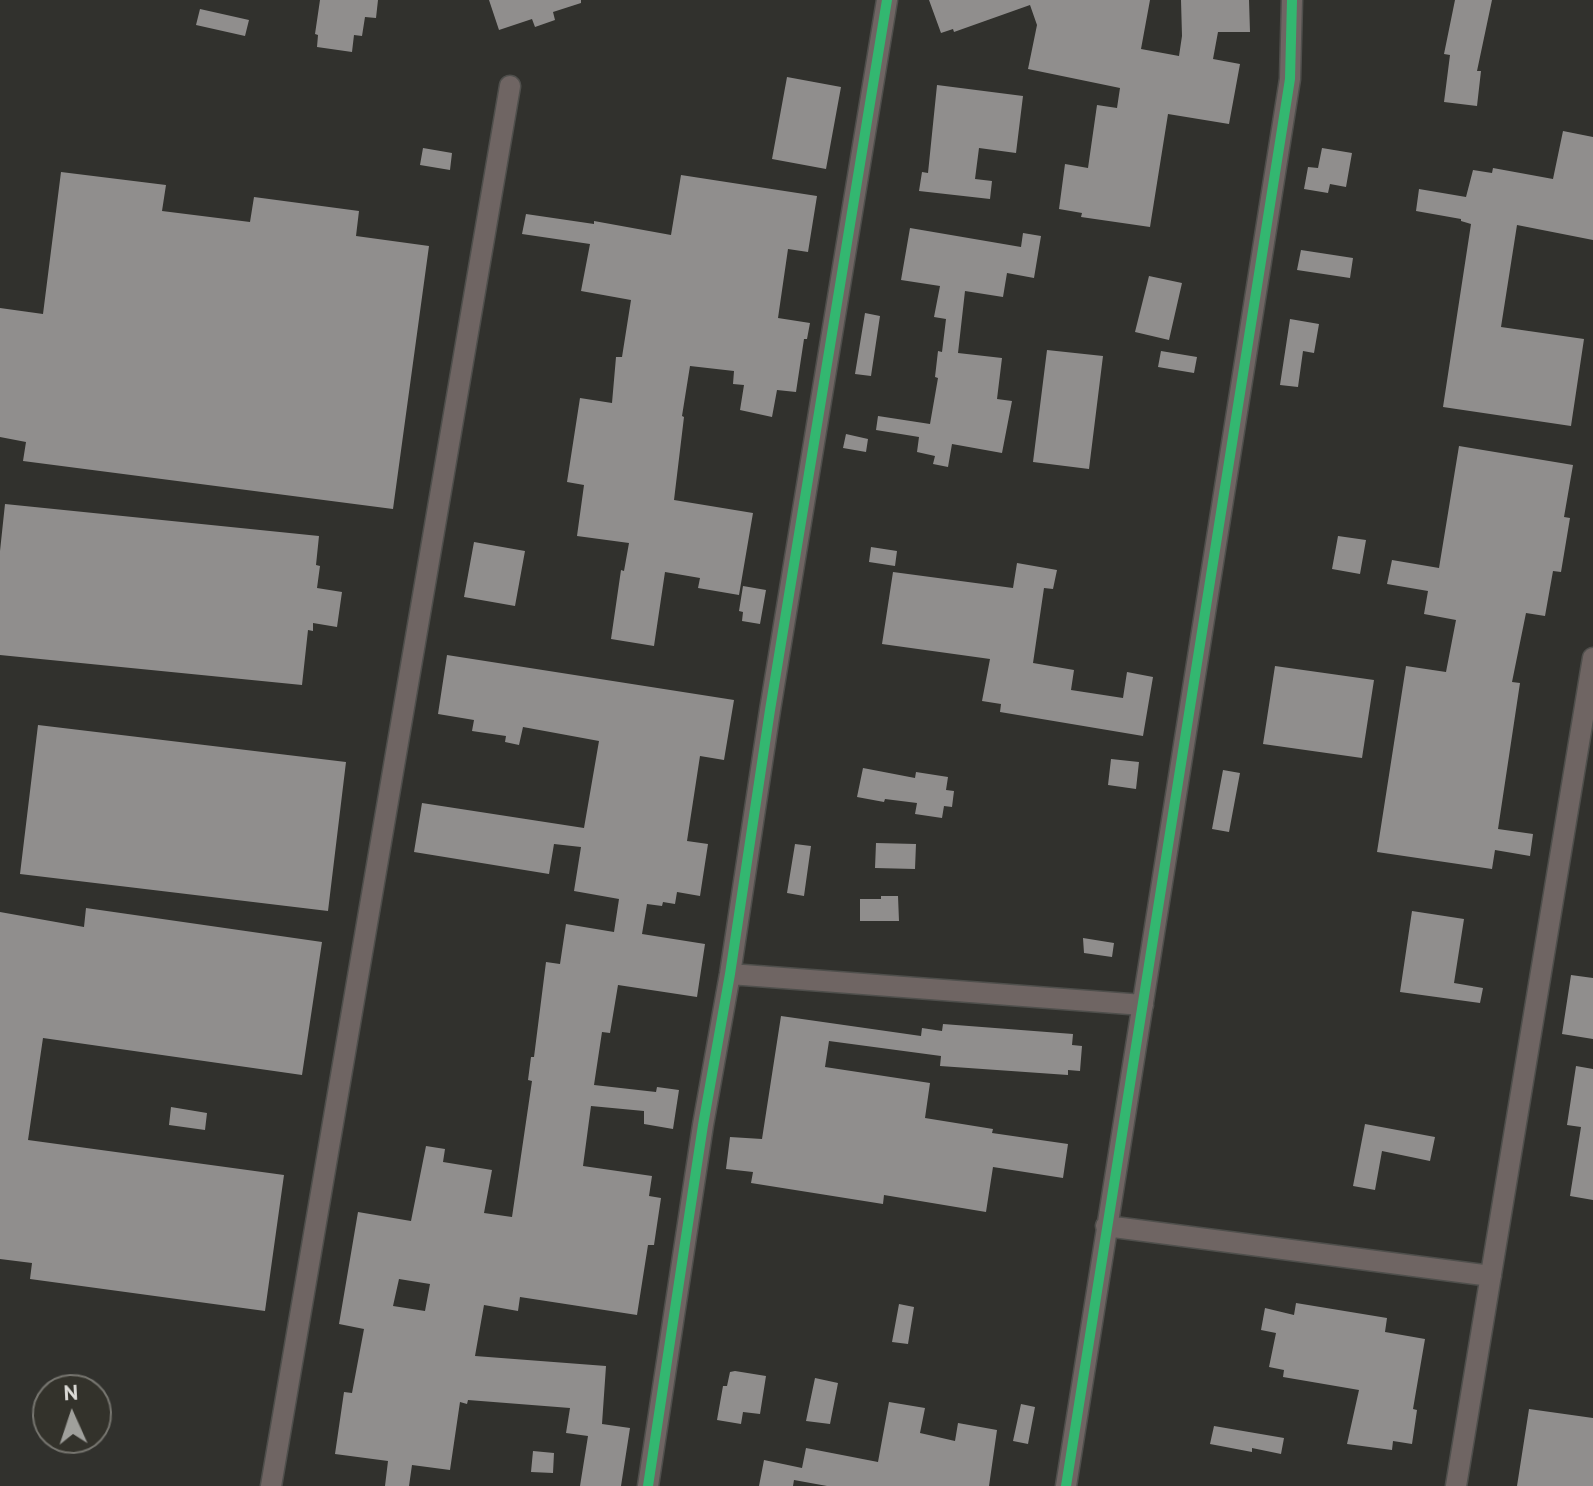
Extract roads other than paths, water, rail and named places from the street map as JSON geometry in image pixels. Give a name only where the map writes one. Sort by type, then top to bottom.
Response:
[{"type":"street","points":[[648,1486],[698,1155],[887,0]]},
{"type":"street","points":[[1066,1486],[1290,79],[1292,0]]},
{"type":"street","points":[[271,1486],[510,86]]},
{"type":"street","points":[[1456,1486],[1593,658]]},
{"type":"street","points":[[730,974],[1143,1005]]},
{"type":"street","points":[[1106,1226],[1491,1276]]}]
